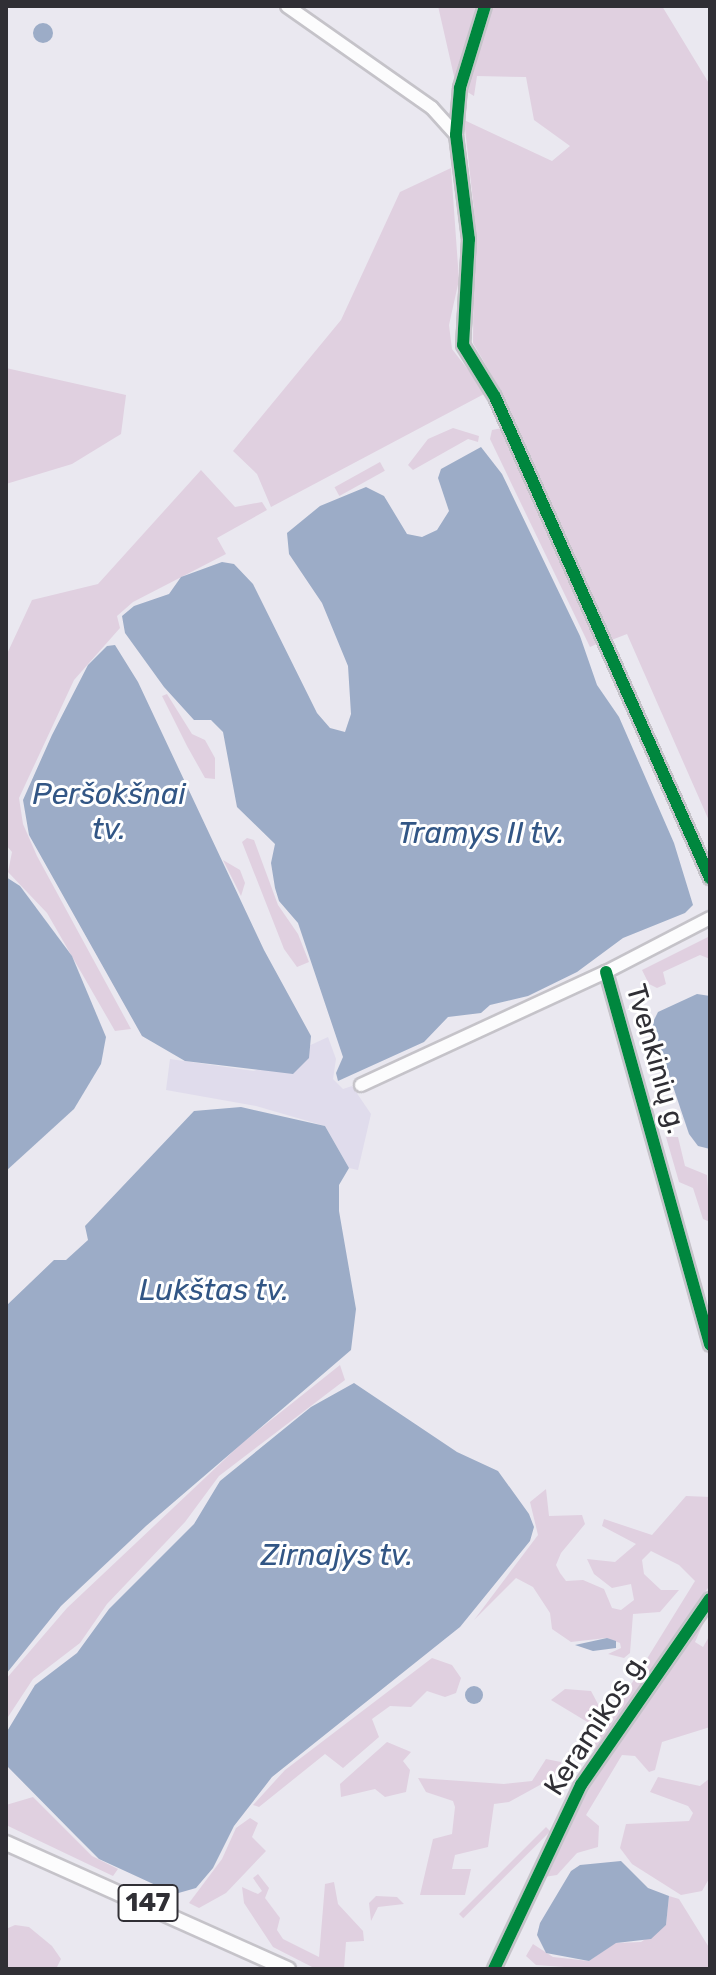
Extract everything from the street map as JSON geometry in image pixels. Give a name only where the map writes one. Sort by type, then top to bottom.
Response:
[{"type":"main road","name":"147","points":[[6,1843],[288,1969]]},
{"type":"street","points":[[287,6],[432,108],[456,135]]},
{"type":"street","points":[[485,6],[460,88],[456,135],[469,239],[463,345],[495,397],[710,878]]},
{"type":"street","points":[[361,1085],[606,972],[710,918]]},
{"type":"street","name":"Tvenkinių g.","points":[[606,972],[710,1345]]},
{"type":"street","name":"Keramikos g.","points":[[494,1969],[581,1785],[710,1599]]},
{"type":"shaded area","points":[[438,6],[662,6],[710,85],[710,823],[627,634],[609,641],[501,391],[473,343],[474,210],[464,120],[552,161],[570,146],[534,120],[526,77],[477,76],[474,96],[456,85]]},
{"type":"shaded area","points":[[451,168],[459,280],[449,325],[452,349],[486,393],[271,507],[257,474],[233,451],[341,320],[400,192]]},
{"type":"shaded area","points":[[6,368],[126,395],[121,434],[72,464],[6,484]]},
{"type":"shaded area","points":[[453,428],[479,436],[478,442],[468,439],[413,470],[408,465],[428,439]]},
{"type":"shaded area","points":[[502,428],[599,643],[590,647],[490,439],[492,430]]},
{"type":"shaded area","points":[[380,462],[385,471],[339,496],[335,487]]},
{"type":"shaded area","points":[[201,470],[235,507],[262,502],[267,510],[217,538],[226,554],[133,602],[117,616],[120,628],[74,680],[19,798],[23,824],[37,856],[131,1029],[115,1031],[47,913],[8,872],[12,852],[6,845],[6,656],[32,600],[98,584]]},
{"type":"shaded area","points":[[167,694],[192,734],[205,740],[215,758],[215,779],[205,778],[162,696]]},
{"type":"shaded area","points":[[247,838],[254,840],[278,905],[298,934],[309,962],[297,967],[284,949],[242,842]]},
{"type":"shaded area","points":[[223,860],[240,870],[245,883],[241,896]]},
{"type":"shaded area","points":[[710,936],[710,959],[700,955],[663,972],[666,984],[657,988],[649,984],[642,970]]},
{"type":"shaded area","points":[[328,1037],[336,1059],[333,1079],[343,1089],[352,1086],[371,1114],[358,1170],[349,1168],[325,1126],[256,1106],[166,1090],[170,1059],[254,1071]]},
{"type":"shaded area","points":[[666,1137],[678,1137],[685,1166],[707,1175],[710,1222],[703,1219],[693,1188],[679,1182]]},
{"type":"shaded area","points":[[340,1365],[345,1380],[219,1476],[185,1522],[107,1604],[80,1643],[33,1679],[6,1720],[6,1679],[67,1608],[242,1443]]},
{"type":"shaded area","points":[[546,1489],[549,1516],[582,1515],[585,1524],[561,1553],[556,1565],[560,1573],[566,1581],[583,1580],[604,1589],[612,1608],[621,1610],[634,1600],[631,1584],[612,1588],[594,1574],[587,1559],[615,1562],[636,1544],[602,1526],[604,1519],[652,1535],[686,1496],[710,1497],[710,1585],[594,1752],[593,1746],[695,1581],[679,1565],[651,1551],[642,1560],[644,1574],[661,1590],[679,1590],[660,1612],[633,1614],[630,1653],[624,1658],[608,1654],[621,1648],[620,1643],[606,1638],[571,1642],[552,1629],[550,1613],[533,1587],[516,1578],[474,1620],[538,1535],[530,1502]]},
{"type":"shaded area","points":[[710,1608],[695,1642],[703,1647],[710,1635],[710,1727],[662,1742],[655,1770],[649,1772],[635,1756],[622,1755],[586,1815],[599,1826],[598,1847],[577,1853],[557,1875],[544,1877],[567,1822],[604,1762]]},
{"type":"shaded area","points":[[432,1658],[452,1665],[461,1678],[456,1693],[445,1697],[427,1691],[411,1707],[390,1706],[372,1719],[379,1737],[343,1768],[325,1754],[259,1807],[253,1805],[285,1770]]},
{"type":"shaded area","points":[[565,1689],[591,1691],[599,1706],[589,1723],[551,1700]]},
{"type":"shaded area","points":[[387,1742],[411,1752],[403,1761],[410,1770],[406,1792],[385,1797],[375,1789],[341,1797],[340,1784]]},
{"type":"shaded area","points":[[546,1759],[561,1762],[560,1774],[509,1802],[494,1804],[488,1847],[455,1855],[452,1869],[471,1869],[465,1895],[420,1895],[433,1839],[452,1834],[455,1807],[453,1801],[426,1792],[418,1778],[504,1784],[532,1781]]},
{"type":"shaded area","points":[[658,1777],[700,1786],[710,1778],[710,1877],[702,1891],[681,1895],[632,1864],[620,1848],[626,1824],[689,1821],[693,1813],[688,1806],[650,1792]]},
{"type":"shaded area","points":[[33,1797],[92,1856],[118,1869],[113,1876],[6,1825],[6,1805]]},
{"type":"shaded area","points":[[250,1818],[258,1823],[252,1837],[266,1851],[226,1893],[199,1908],[189,1903],[222,1859],[236,1828]]},
{"type":"shaded area","points":[[546,1827],[550,1831],[463,1918],[459,1914]]},
{"type":"shaded area","points":[[258,1874],[269,1888],[265,1898],[280,1918],[277,1930],[283,1939],[319,1957],[325,1884],[334,1882],[338,1904],[363,1931],[364,1941],[346,1942],[344,1969],[316,1969],[273,1947],[244,1903],[242,1887],[258,1894],[262,1891],[253,1878]]},
{"type":"shaded area","points":[[376,1896],[397,1897],[404,1904],[378,1907],[371,1921],[369,1903]]},
{"type":"shaded area","points":[[669,1896],[679,1899],[710,1949],[710,1968],[592,1969],[536,1965],[526,1956],[533,1944],[553,1957],[589,1961],[615,1943],[641,1942],[666,1925]]},
{"type":"shaded area","points":[[15,1925],[29,1927],[52,1946],[61,1959],[56,1969],[6,1969],[6,1929]]},
{"type":"water","points":[[39,23],[47,23],[53,33],[47,43],[39,43],[33,37],[33,29]]},
{"type":"water","name":"Tramys II tv.","points":[[481,447],[502,474],[580,636],[597,685],[619,717],[674,843],[693,905],[685,913],[623,938],[577,972],[528,996],[490,1005],[481,1013],[448,1017],[424,1042],[338,1081],[336,1073],[343,1057],[298,923],[279,901],[275,888],[271,863],[275,844],[237,807],[223,732],[211,720],[194,720],[164,687],[125,633],[122,616],[134,606],[169,594],[181,577],[222,562],[234,564],[253,584],[317,713],[330,728],[345,732],[351,714],[348,666],[322,603],[289,554],[287,533],[320,506],[366,487],[384,496],[407,534],[422,537],[437,530],[449,511],[438,478],[441,469]]},
{"type":"water","name":"Peršokšnai tv.","points":[[115,645],[138,682],[264,950],[311,1036],[309,1058],[293,1074],[185,1061],[142,1036],[29,835],[23,800],[52,735],[88,665],[107,646]]},
{"type":"water","points":[[6,877],[20,886],[72,956],[106,1037],[101,1064],[74,1109],[6,1171]]},
{"type":"water","points":[[697,994],[710,996],[710,1149],[698,1146],[689,1134],[652,1024],[658,1012]]},
{"type":"water","name":"Lukštas tv.","points":[[241,1107],[325,1126],[349,1168],[339,1185],[339,1211],[356,1309],[351,1350],[146,1526],[61,1606],[6,1674],[6,1306],[54,1260],[66,1260],[88,1240],[85,1226],[194,1111]]},
{"type":"water","name":"Zirnajys tv.","points":[[354,1383],[457,1452],[498,1471],[529,1514],[534,1527],[530,1541],[460,1627],[272,1777],[234,1826],[213,1868],[196,1888],[175,1894],[99,1859],[6,1765],[6,1733],[35,1685],[77,1653],[109,1609],[194,1524],[220,1481],[311,1407]]},
{"type":"water","points":[[607,1638],[616,1641],[616,1648],[593,1651],[575,1645]]},
{"type":"water","points":[[474,1686],[483,1695],[474,1704],[465,1695]]},
{"type":"water","points":[[621,1861],[648,1888],[669,1896],[666,1925],[651,1939],[616,1943],[589,1961],[546,1953],[537,1935],[540,1923],[571,1871],[580,1865]]},
{"type":"waterway","points":[[458,71],[473,25]]},
{"type":"cycle path","points":[[485,6],[460,88],[456,135],[469,239],[463,345],[495,397],[710,878]]},
{"type":"cycle path","points":[[606,972],[710,1345]]},
{"type":"cycle path","points":[[494,1969],[581,1785],[710,1599]]}]
